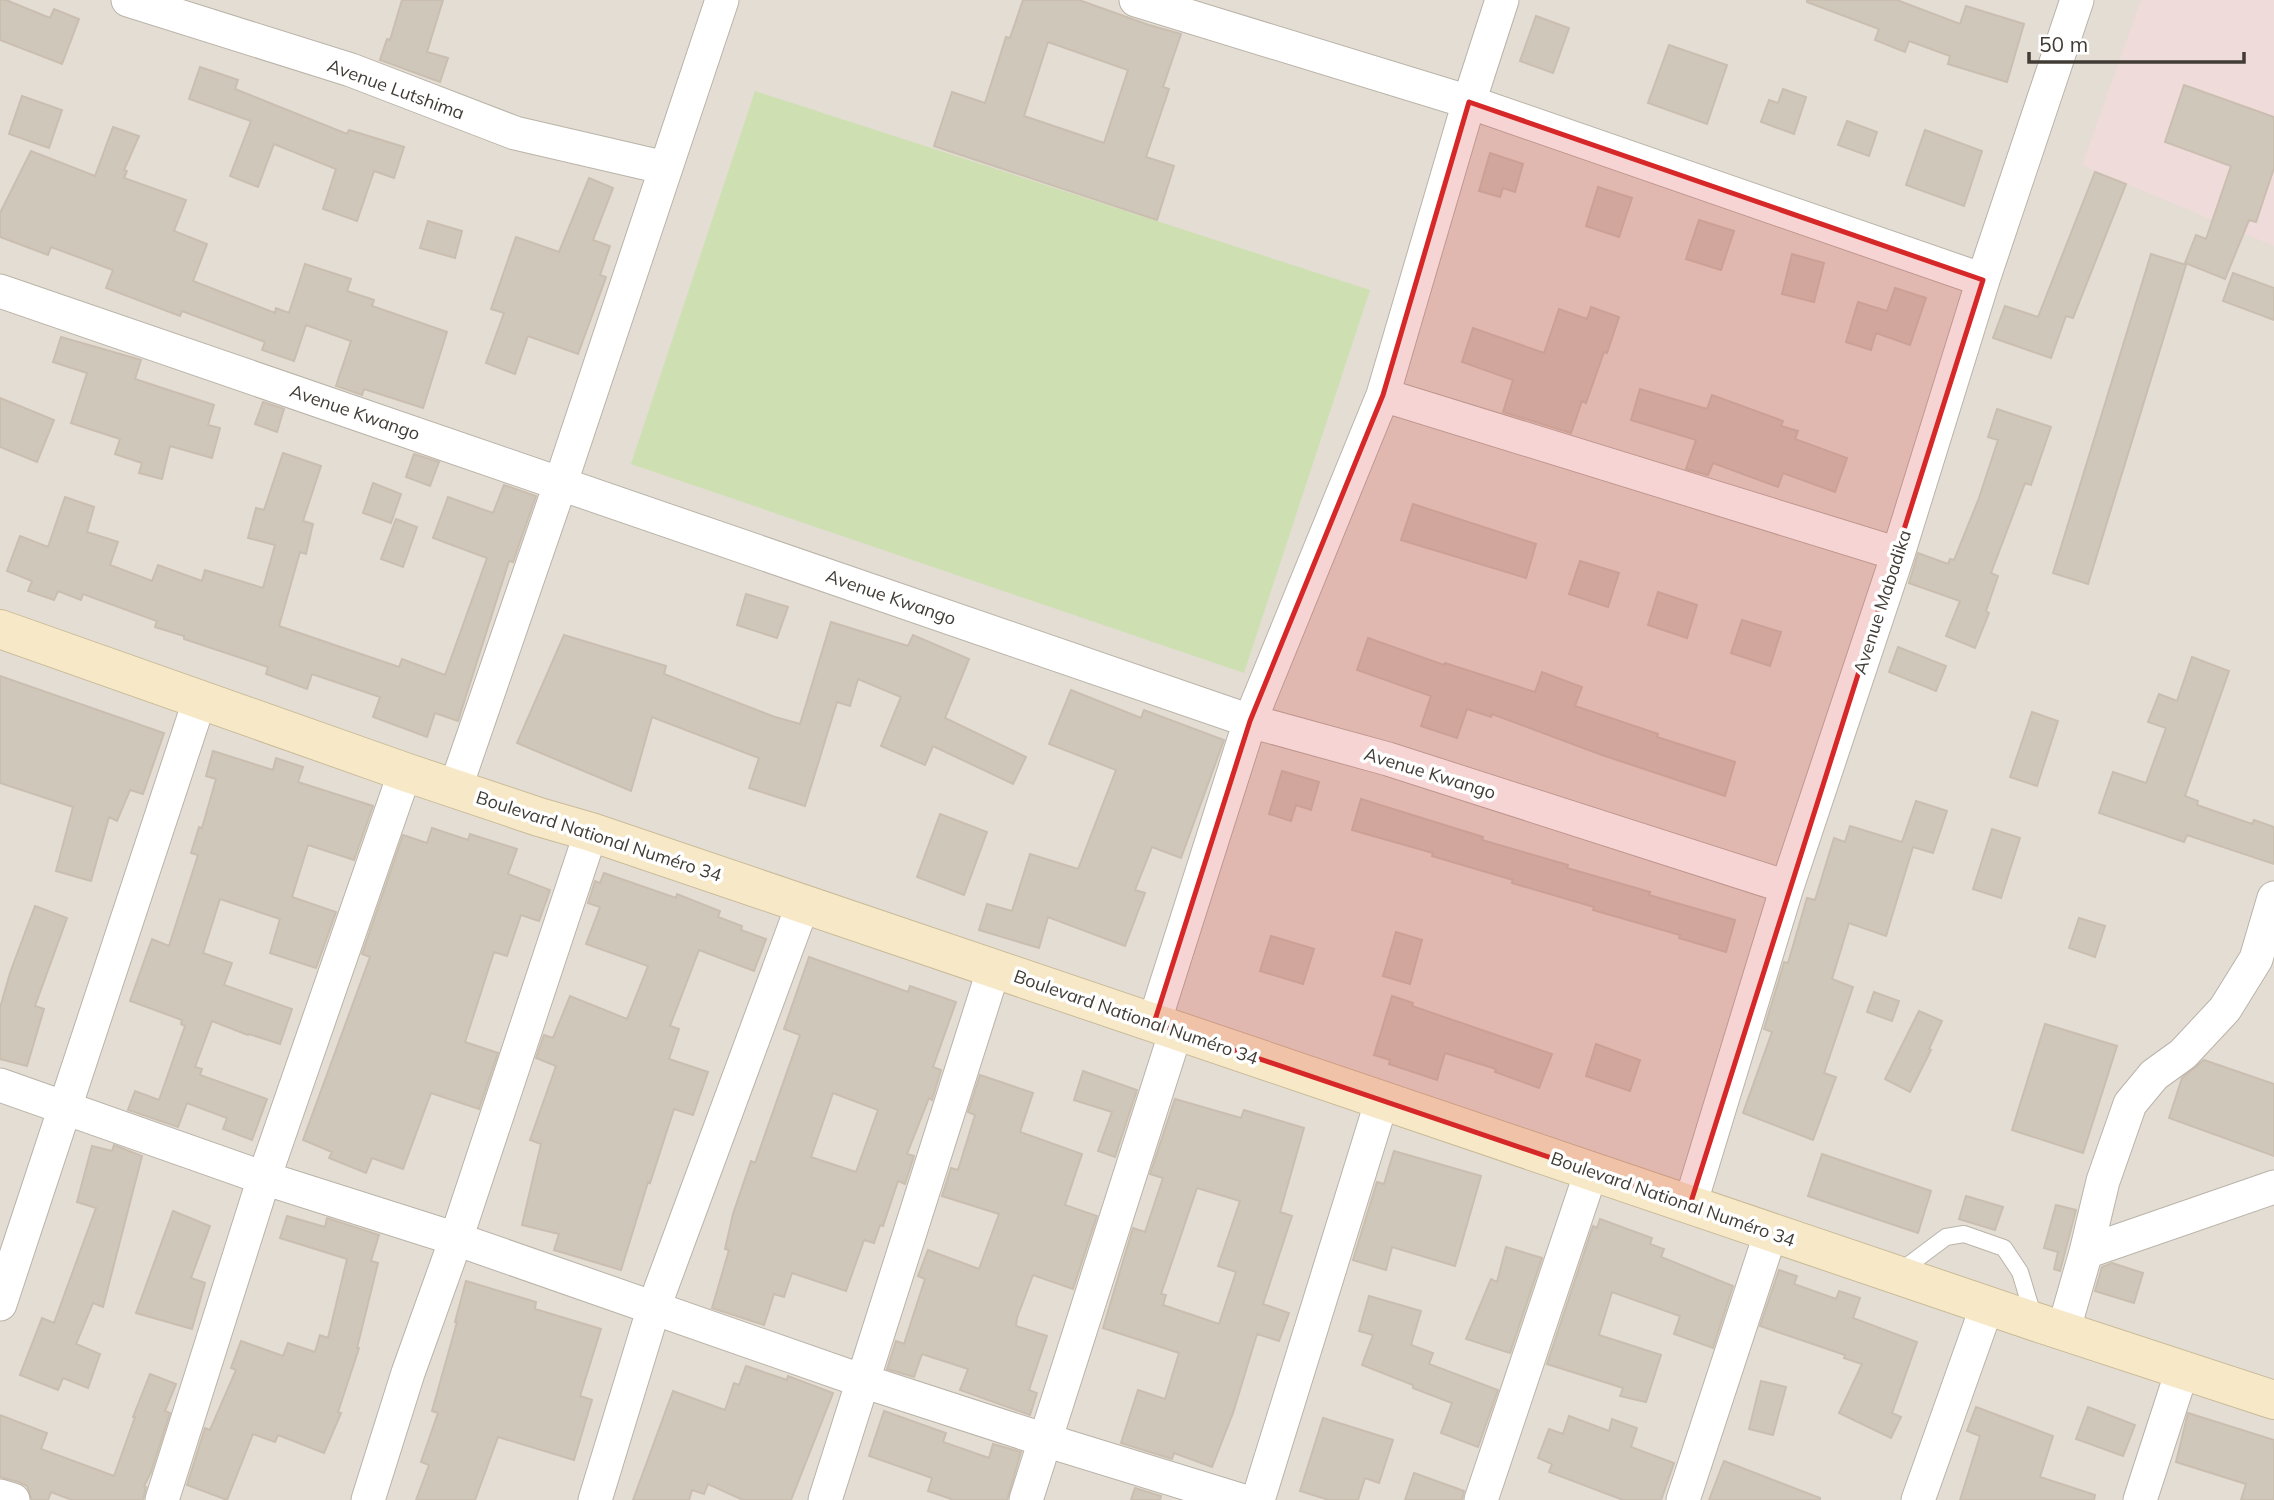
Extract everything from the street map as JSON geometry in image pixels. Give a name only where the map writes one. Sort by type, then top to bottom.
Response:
[{"type":"main road","name":"Boulevard National Numéro 34","points":[[0,629],[455,789],[591,832],[2049,1327],[2274,1400]]},
{"type":"street","name":"Avenue Lutshima","points":[[128,0],[351,71],[515,133],[667,168]]},
{"type":"street","points":[[455,789],[722,0]]},
{"type":"street","points":[[1136,0],[1469,102],[1983,280]]},
{"type":"street","points":[[1026,1500],[1165,1027],[1250,721],[1383,395],[1469,102],[1502,0]]},
{"type":"street","name":"Avenue Mabadika","points":[[1690,1205],[1787,887],[1898,554],[1983,280],[2077,0]]},
{"type":"street","name":"Avenue Kwango","points":[[0,291],[1250,721],[1388,759],[1787,887]]},
{"type":"street","points":[[1383,395],[1898,554]]},
{"type":"street","points":[[0,1304],[200,699]]},
{"type":"street","points":[[162,1500],[264,1178],[405,772]]},
{"type":"street","points":[[368,1500],[408,1373],[456,1239],[591,832]]},
{"type":"street","points":[[2049,1327],[2086,1252],[2103,1181],[2130,1104],[2154,1075],[2183,1054],[2225,1009],[2256,959],[2274,898]]},
{"type":"street","points":[[595,1500],[654,1307],[803,904]]},
{"type":"street","points":[[825,1500],[994,968]]},
{"type":"street","points":[[0,1085],[66,1106],[264,1178],[456,1239],[863,1381],[1240,1500]]},
{"type":"street","points":[[1258,1500],[1382,1100]]},
{"type":"street","points":[[1481,1500],[1591,1172]]},
{"type":"street","points":[[2086,1252],[2274,1187]]},
{"type":"street","points":[[1683,1500],[1771,1232]]},
{"type":"street","points":[[1918,1500],[1987,1306]]},
{"type":"street","points":[[2140,1500],[2182,1371]]},
{"type":"street","points":[[0,1496],[13,1500]]},
{"type":"lane","points":[[1896,1274],[1946,1237],[1964,1234],[2004,1248],[2049,1327]]},
{"type":"highlighted area","points":[[1469,102],[1983,280],[1690,1205],[1154,1023],[1250,721],[1383,395]]},
{"type":"shaded area","points":[[0,0],[2274,0],[2274,1500],[0,1500]]},
{"type":"shaded area","points":[[2141,0],[2274,0],[2274,246],[2082,165]]},
{"type":"green space","points":[[755,91],[1370,290],[1244,673],[631,464]]},
{"type":"building","points":[[0,0],[50,18],[54,9],[79,19],[62,64],[0,40]]},
{"type":"building","points":[[402,0],[443,0],[427,52],[448,58],[440,82],[380,60],[387,39],[390,40]]},
{"type":"building","points":[[1023,0],[1079,0],[1181,34],[1163,87],[1169,89],[1146,157],[1174,166],[1157,220],[934,146],[952,92],[985,103],[1006,37],[1010,38]],"holes":[[[1048,42],[1128,70],[1104,143],[1024,116]]]},
{"type":"building","points":[[1807,0],[1897,0],[1960,24],[1966,6],[2024,24],[2007,82],[1948,64],[1950,56],[1909,41],[1905,52],[1875,40],[1879,29]]},
{"type":"building","points":[[1536,16],[1569,28],[1553,73],[1520,61]]},
{"type":"building","points":[[1669,45],[1727,65],[1707,124],[1648,103]]},
{"type":"building","points":[[200,67],[238,80],[235,89],[347,134],[349,130],[404,147],[394,178],[374,171],[357,221],[323,209],[336,169],[274,144],[258,187],[230,176],[251,121],[189,99]]},
{"type":"building","points":[[2184,85],[2274,117],[2274,168],[2256,222],[2249,220],[2225,279],[2185,263],[2196,235],[2206,239],[2231,166],[2165,142]]},
{"type":"building","points":[[1783,89],[1806,97],[1794,134],[1761,122],[1769,100],[1778,103]]},
{"type":"building","points":[[22,96],[62,110],[49,148],[9,134]]},
{"type":"building","points":[[1847,121],[1877,132],[1869,156],[1838,145]]},
{"type":"building","points":[[113,127],[139,136],[124,170],[127,171],[124,178],[186,200],[174,231],[207,244],[193,281],[275,313],[276,308],[289,313],[305,264],[351,279],[347,291],[374,300],[372,306],[447,332],[423,408],[364,389],[362,395],[336,386],[351,341],[306,325],[294,361],[262,350],[265,342],[182,311],[180,316],[106,288],[113,270],[51,247],[48,255],[0,237],[0,213],[31,151],[95,176]]},
{"type":"building","points":[[1925,130],[1982,151],[1964,206],[1906,185]]},
{"type":"building","points":[[1490,153],[1523,164],[1515,192],[1503,188],[1500,197],[1479,191]]},
{"type":"building","points":[[2095,172],[2126,184],[2073,318],[2066,316],[2051,358],[1993,338],[2005,306],[2038,317]]},
{"type":"building","points":[[589,178],[613,188],[593,240],[610,246],[600,275],[606,277],[578,354],[528,336],[515,374],[486,363],[504,313],[491,309],[516,237],[559,252]]},
{"type":"building","points":[[1598,187],[1632,198],[1619,237],[1586,226]]},
{"type":"building","points":[[1699,220],[1734,231],[1721,270],[1686,259]]},
{"type":"building","points":[[428,221],[462,231],[455,258],[420,248]]},
{"type":"building","points":[[1792,254],[1824,263],[1814,302],[1782,294]]},
{"type":"building","points":[[2151,254],[2186,265],[2088,584],[2053,573]]},
{"type":"building","points":[[2233,273],[2274,288],[2274,320],[2223,301]]},
{"type":"building","points":[[1895,288],[1926,298],[1910,345],[1876,333],[1871,350],[1846,342],[1858,302],[1887,311]]},
{"type":"building","points":[[1591,307],[1619,317],[1607,353],[1604,352],[1586,403],[1582,401],[1571,433],[1503,412],[1513,380],[1462,362],[1473,328],[1544,353],[1559,309],[1587,319]]},
{"type":"building","points":[[61,337],[141,360],[135,379],[214,405],[208,425],[220,428],[212,458],[170,446],[162,479],[139,473],[142,463],[115,454],[120,439],[71,423],[87,373],[53,362]]},
{"type":"building","points":[[1640,389],[1707,409],[1712,395],[1783,421],[1781,426],[1798,431],[1795,439],[1847,458],[1835,492],[1783,473],[1778,487],[1713,463],[1708,475],[1686,469],[1696,440],[1631,420]]},
{"type":"building","points":[[0,398],[54,420],[37,462],[0,447]]},
{"type":"building","points":[[263,402],[284,409],[277,432],[255,424]]},
{"type":"building","points":[[1997,409],[2051,427],[2031,485],[2025,483],[1991,573],[1998,576],[1986,611],[1989,613],[1975,648],[1946,636],[1960,601],[1909,583],[1918,553],[1948,564],[1950,559],[1954,560],[1979,498],[1998,440],[1988,437]]},
{"type":"building","points":[[283,453],[321,466],[303,521],[313,524],[306,554],[300,552],[279,626],[399,667],[402,659],[445,675],[487,558],[433,538],[448,497],[493,513],[504,485],[536,496],[513,562],[509,561],[458,721],[435,713],[427,737],[373,717],[380,697],[312,674],[307,689],[266,674],[268,667],[184,639],[184,636],[155,627],[157,621],[83,594],[81,600],[58,591],[54,600],[28,591],[32,581],[7,571],[20,536],[48,547],[65,497],[94,507],[87,532],[118,542],[110,565],[152,581],[158,565],[202,581],[205,570],[263,588],[275,545],[248,538],[256,508],[264,510]]},
{"type":"building","points":[[414,454],[439,462],[430,486],[406,477]]},
{"type":"building","points":[[373,483],[401,494],[391,523],[363,513]]},
{"type":"building","points":[[1413,504],[1536,544],[1526,578],[1401,540]]},
{"type":"building","points":[[396,519],[417,527],[403,567],[381,559]]},
{"type":"building","points":[[1580,561],[1619,573],[1608,607],[1569,594]]},
{"type":"building","points":[[1658,592],[1697,605],[1687,638],[1648,625]]},
{"type":"building","points":[[746,594],[788,607],[777,638],[737,625]]},
{"type":"building","points":[[1742,620],[1781,632],[1770,666],[1731,653]]},
{"type":"building","points":[[831,622],[908,646],[913,635],[969,659],[945,718],[1026,757],[1013,784],[933,746],[925,765],[881,746],[901,697],[858,679],[850,706],[837,702],[805,806],[749,788],[759,758],[652,717],[631,791],[517,743],[564,635],[666,666],[664,674],[800,724]]},
{"type":"building","points":[[1368,638],[1444,665],[1445,663],[1535,692],[1542,672],[1582,687],[1575,706],[1658,734],[1657,737],[1735,762],[1725,796],[1602,755],[1492,714],[1491,717],[1467,709],[1457,738],[1421,726],[1431,696],[1357,670]]},
{"type":"building","points":[[1898,647],[1946,666],[1936,691],[1889,672]]},
{"type":"building","points":[[2192,657],[2229,671],[2185,796],[2198,801],[2197,805],[2252,824],[2254,820],[2274,827],[2274,864],[2187,835],[2184,842],[2099,813],[2113,772],[2146,783],[2166,728],[2148,722],[2159,694],[2177,701]]},
{"type":"building","points":[[0,676],[164,733],[143,794],[130,790],[117,821],[109,817],[91,881],[56,871],[73,807],[0,783]]},
{"type":"building","points":[[1071,690],[1141,718],[1144,710],[1224,740],[1181,858],[1152,847],[1135,890],[1145,893],[1125,946],[1048,917],[1039,948],[979,930],[987,904],[1012,911],[1030,854],[1078,869],[1116,770],[1049,744]]},
{"type":"building","points":[[2032,712],[2058,721],[2037,786],[2010,777]]},
{"type":"building","points":[[213,751],[273,770],[276,758],[303,767],[298,782],[373,806],[354,860],[308,845],[292,897],[336,912],[316,968],[270,953],[280,919],[220,899],[203,953],[232,963],[224,985],[292,1009],[280,1044],[212,1021],[195,1067],[202,1069],[200,1075],[267,1099],[252,1140],[223,1129],[227,1118],[187,1103],[178,1127],[128,1110],[135,1091],[159,1100],[185,1026],[181,1024],[182,1020],[130,1001],[152,939],[169,946],[198,855],[191,853],[199,827],[202,828],[216,779],[206,776]]},
{"type":"building","points":[[1282,771],[1319,782],[1311,810],[1296,805],[1291,821],[1269,814]]},
{"type":"building","points":[[1361,799],[1483,837],[1482,840],[1568,865],[1567,868],[1650,892],[1649,895],[1735,920],[1726,952],[1679,938],[1680,935],[1593,910],[1594,907],[1512,883],[1513,880],[1432,856],[1433,853],[1352,830]]},
{"type":"building","points":[[1916,801],[1947,811],[1933,853],[1913,847],[1886,936],[1849,923],[1832,979],[1853,987],[1824,1073],[1836,1077],[1813,1140],[1743,1113],[1772,1032],[1764,1029],[1784,962],[1788,963],[1807,898],[1815,900],[1834,838],[1845,842],[1850,826],[1902,842]]},
{"type":"building","points":[[940,814],[987,832],[964,895],[917,877]]},
{"type":"building","points":[[432,828],[468,840],[470,834],[517,849],[508,874],[550,890],[539,921],[521,915],[507,956],[494,952],[465,1042],[498,1053],[479,1109],[431,1093],[403,1169],[372,1158],[366,1173],[329,1158],[332,1152],[303,1140],[370,957],[362,954],[403,835],[427,843]]},
{"type":"building","points":[[1992,829],[2020,838],[2001,898],[1973,889]]},
{"type":"building","points":[[604,873],[676,898],[677,894],[720,911],[718,917],[742,926],[741,930],[766,939],[754,971],[699,950],[670,1026],[679,1029],[669,1059],[708,1072],[693,1115],[674,1109],[621,1270],[554,1250],[559,1234],[522,1225],[541,1144],[530,1140],[556,1066],[536,1058],[544,1035],[553,1038],[570,996],[627,1019],[648,966],[586,944],[600,907],[588,903],[595,881],[600,883]]},
{"type":"building","points":[[35,906],[67,918],[35,1006],[44,1009],[27,1066],[0,1059],[0,1008]]},
{"type":"building","points":[[2079,918],[2105,926],[2095,957],[2069,948]]},
{"type":"building","points":[[1396,932],[1422,940],[1410,984],[1383,976]]},
{"type":"building","points":[[1271,936],[1314,949],[1303,984],[1260,971]]},
{"type":"building","points":[[809,957],[908,992],[910,986],[956,1002],[933,1067],[941,1070],[932,1100],[929,1098],[907,1154],[914,1156],[905,1184],[898,1181],[883,1226],[880,1225],[874,1243],[864,1240],[846,1291],[792,1273],[784,1297],[774,1294],[764,1325],[712,1308],[729,1250],[725,1249],[733,1214],[751,1161],[755,1163],[800,1035],[784,1029]],"holes":[[[833,1093],[878,1110],[856,1172],[811,1157]]]},
{"type":"building","points":[[1874,992],[1899,1001],[1892,1021],[1867,1012]]},
{"type":"building","points":[[1392,996],[1413,1003],[1412,1006],[1552,1054],[1539,1088],[1495,1072],[1496,1069],[1445,1053],[1437,1080],[1389,1064],[1390,1060],[1374,1055]]},
{"type":"building","points":[[1919,1011],[1942,1021],[1910,1092],[1885,1079]]},
{"type":"building","points":[[2045,1024],[2117,1046],[2083,1153],[2012,1130]]},
{"type":"building","points":[[1596,1044],[1640,1060],[1630,1091],[1586,1076]]},
{"type":"building","points":[[2204,1060],[2274,1084],[2274,1156],[2169,1118],[2182,1078]]},
{"type":"building","points":[[1083,1071],[1137,1090],[1115,1157],[1098,1151],[1112,1112],[1074,1100]]},
{"type":"building","points":[[980,1075],[1033,1093],[1020,1132],[1082,1154],[1065,1205],[1097,1216],[1073,1289],[1033,1275],[1017,1318],[1016,1326],[1047,1336],[1029,1390],[1037,1393],[1030,1415],[960,1390],[968,1369],[922,1354],[914,1377],[887,1369],[896,1341],[904,1344],[925,1279],[918,1276],[928,1250],[979,1269],[999,1214],[942,1196],[951,1168],[958,1170],[975,1115],[968,1112]]},
{"type":"building","points":[[1175,1099],[1241,1118],[1244,1110],[1304,1128],[1280,1212],[1292,1216],[1263,1304],[1289,1313],[1279,1341],[1257,1334],[1233,1413],[1212,1467],[1174,1453],[1172,1459],[1121,1443],[1138,1390],[1165,1399],[1179,1353],[1103,1328],[1133,1228],[1145,1232],[1163,1178],[1150,1174]],"holes":[[[1197,1188],[1240,1201],[1218,1266],[1236,1272],[1219,1324],[1163,1305],[1166,1295],[1161,1294]]]},
{"type":"building","points":[[114,1145],[142,1156],[103,1307],[93,1303],[76,1344],[100,1354],[88,1388],[63,1378],[58,1390],[20,1375],[42,1318],[54,1323],[96,1208],[77,1202],[92,1146],[112,1151]]},
{"type":"building","points":[[1394,1151],[1481,1176],[1455,1266],[1392,1247],[1386,1270],[1353,1260],[1377,1182],[1384,1184]]},
{"type":"building","points":[[1822,1154],[1931,1191],[1918,1233],[1808,1196]]},
{"type":"building","points":[[1966,1196],[2003,1207],[1995,1230],[1959,1219]]},
{"type":"building","points":[[2056,1205],[2076,1210],[2060,1271],[2054,1269],[2058,1252],[2044,1248]]},
{"type":"building","points":[[173,1211],[210,1226],[191,1278],[205,1283],[192,1329],[136,1313]]},
{"type":"building","points":[[287,1216],[325,1227],[327,1218],[379,1235],[371,1261],[378,1263],[359,1348],[338,1412],[341,1413],[324,1453],[278,1435],[275,1442],[253,1434],[227,1500],[187,1485],[205,1428],[210,1430],[236,1370],[231,1368],[241,1341],[283,1356],[288,1343],[315,1352],[320,1335],[328,1338],[347,1259],[280,1238]]},
{"type":"building","points":[[1600,1219],[1652,1238],[1650,1244],[1664,1249],[1661,1257],[1733,1286],[1713,1348],[1674,1334],[1680,1316],[1612,1292],[1599,1335],[1661,1355],[1646,1402],[1620,1396],[1623,1388],[1547,1364],[1593,1226],[1597,1228]]},
{"type":"building","points":[[1506,1247],[1542,1258],[1510,1353],[1466,1339],[1491,1279],[1497,1282]]},
{"type":"building","points":[[2112,1263],[2143,1273],[2134,1303],[2095,1291],[2102,1267]]},
{"type":"building","points":[[1779,1270],[1797,1276],[1794,1284],[1836,1299],[1839,1291],[1860,1298],[1853,1318],[1917,1342],[1892,1413],[1901,1417],[1891,1438],[1839,1413],[1862,1364],[1844,1358],[1845,1355],[1760,1326]]},
{"type":"building","points":[[466,1281],[536,1302],[535,1309],[601,1329],[580,1396],[592,1400],[574,1460],[498,1437],[475,1500],[416,1500],[429,1465],[421,1462],[438,1413],[432,1411]]},
{"type":"building","points":[[1369,1296],[1421,1311],[1411,1345],[1433,1353],[1429,1364],[1498,1390],[1478,1447],[1441,1433],[1452,1403],[1362,1365],[1373,1335],[1359,1331]]},
{"type":"building","points":[[746,1366],[787,1380],[788,1376],[833,1393],[791,1500],[743,1500],[708,1484],[704,1494],[692,1490],[689,1500],[633,1500],[673,1391],[725,1410],[734,1383],[739,1385]]},
{"type":"building","points":[[150,1374],[176,1384],[165,1411],[170,1413],[144,1486],[143,1500],[72,1500],[51,1492],[48,1500],[32,1500],[27,1486],[0,1477],[0,1415],[47,1433],[41,1449],[114,1476]]},
{"type":"building","points":[[1761,1381],[1786,1387],[1773,1435],[1749,1429]]},
{"type":"building","points":[[1976,1407],[2053,1436],[2040,1477],[2095,1495],[2094,1500],[1960,1500],[1980,1436],[1967,1431]]},
{"type":"building","points":[[2088,1407],[2135,1425],[2123,1456],[2076,1439]]},
{"type":"building","points":[[884,1411],[946,1433],[943,1442],[989,1458],[993,1444],[1021,1452],[1007,1500],[954,1500],[928,1491],[932,1478],[869,1456]]},
{"type":"building","points":[[2188,1413],[2274,1440],[2274,1500],[2241,1500],[2246,1484],[2176,1462]]},
{"type":"building","points":[[1569,1416],[1609,1431],[1612,1419],[1637,1428],[1631,1447],[1674,1463],[1661,1500],[1623,1500],[1549,1472],[1552,1464],[1538,1458],[1549,1429],[1563,1434]]},
{"type":"building","points":[[1323,1418],[1393,1440],[1379,1483],[1365,1478],[1358,1500],[1329,1500],[1300,1491]]},
{"type":"building","points":[[1724,1461],[1820,1498],[1820,1500],[1709,1500]]},
{"type":"building","points":[[1414,1473],[1464,1491],[1462,1500],[1405,1500]]},
{"type":"building","points":[[1135,1488],[1161,1496],[1160,1500],[1131,1500]]}]
